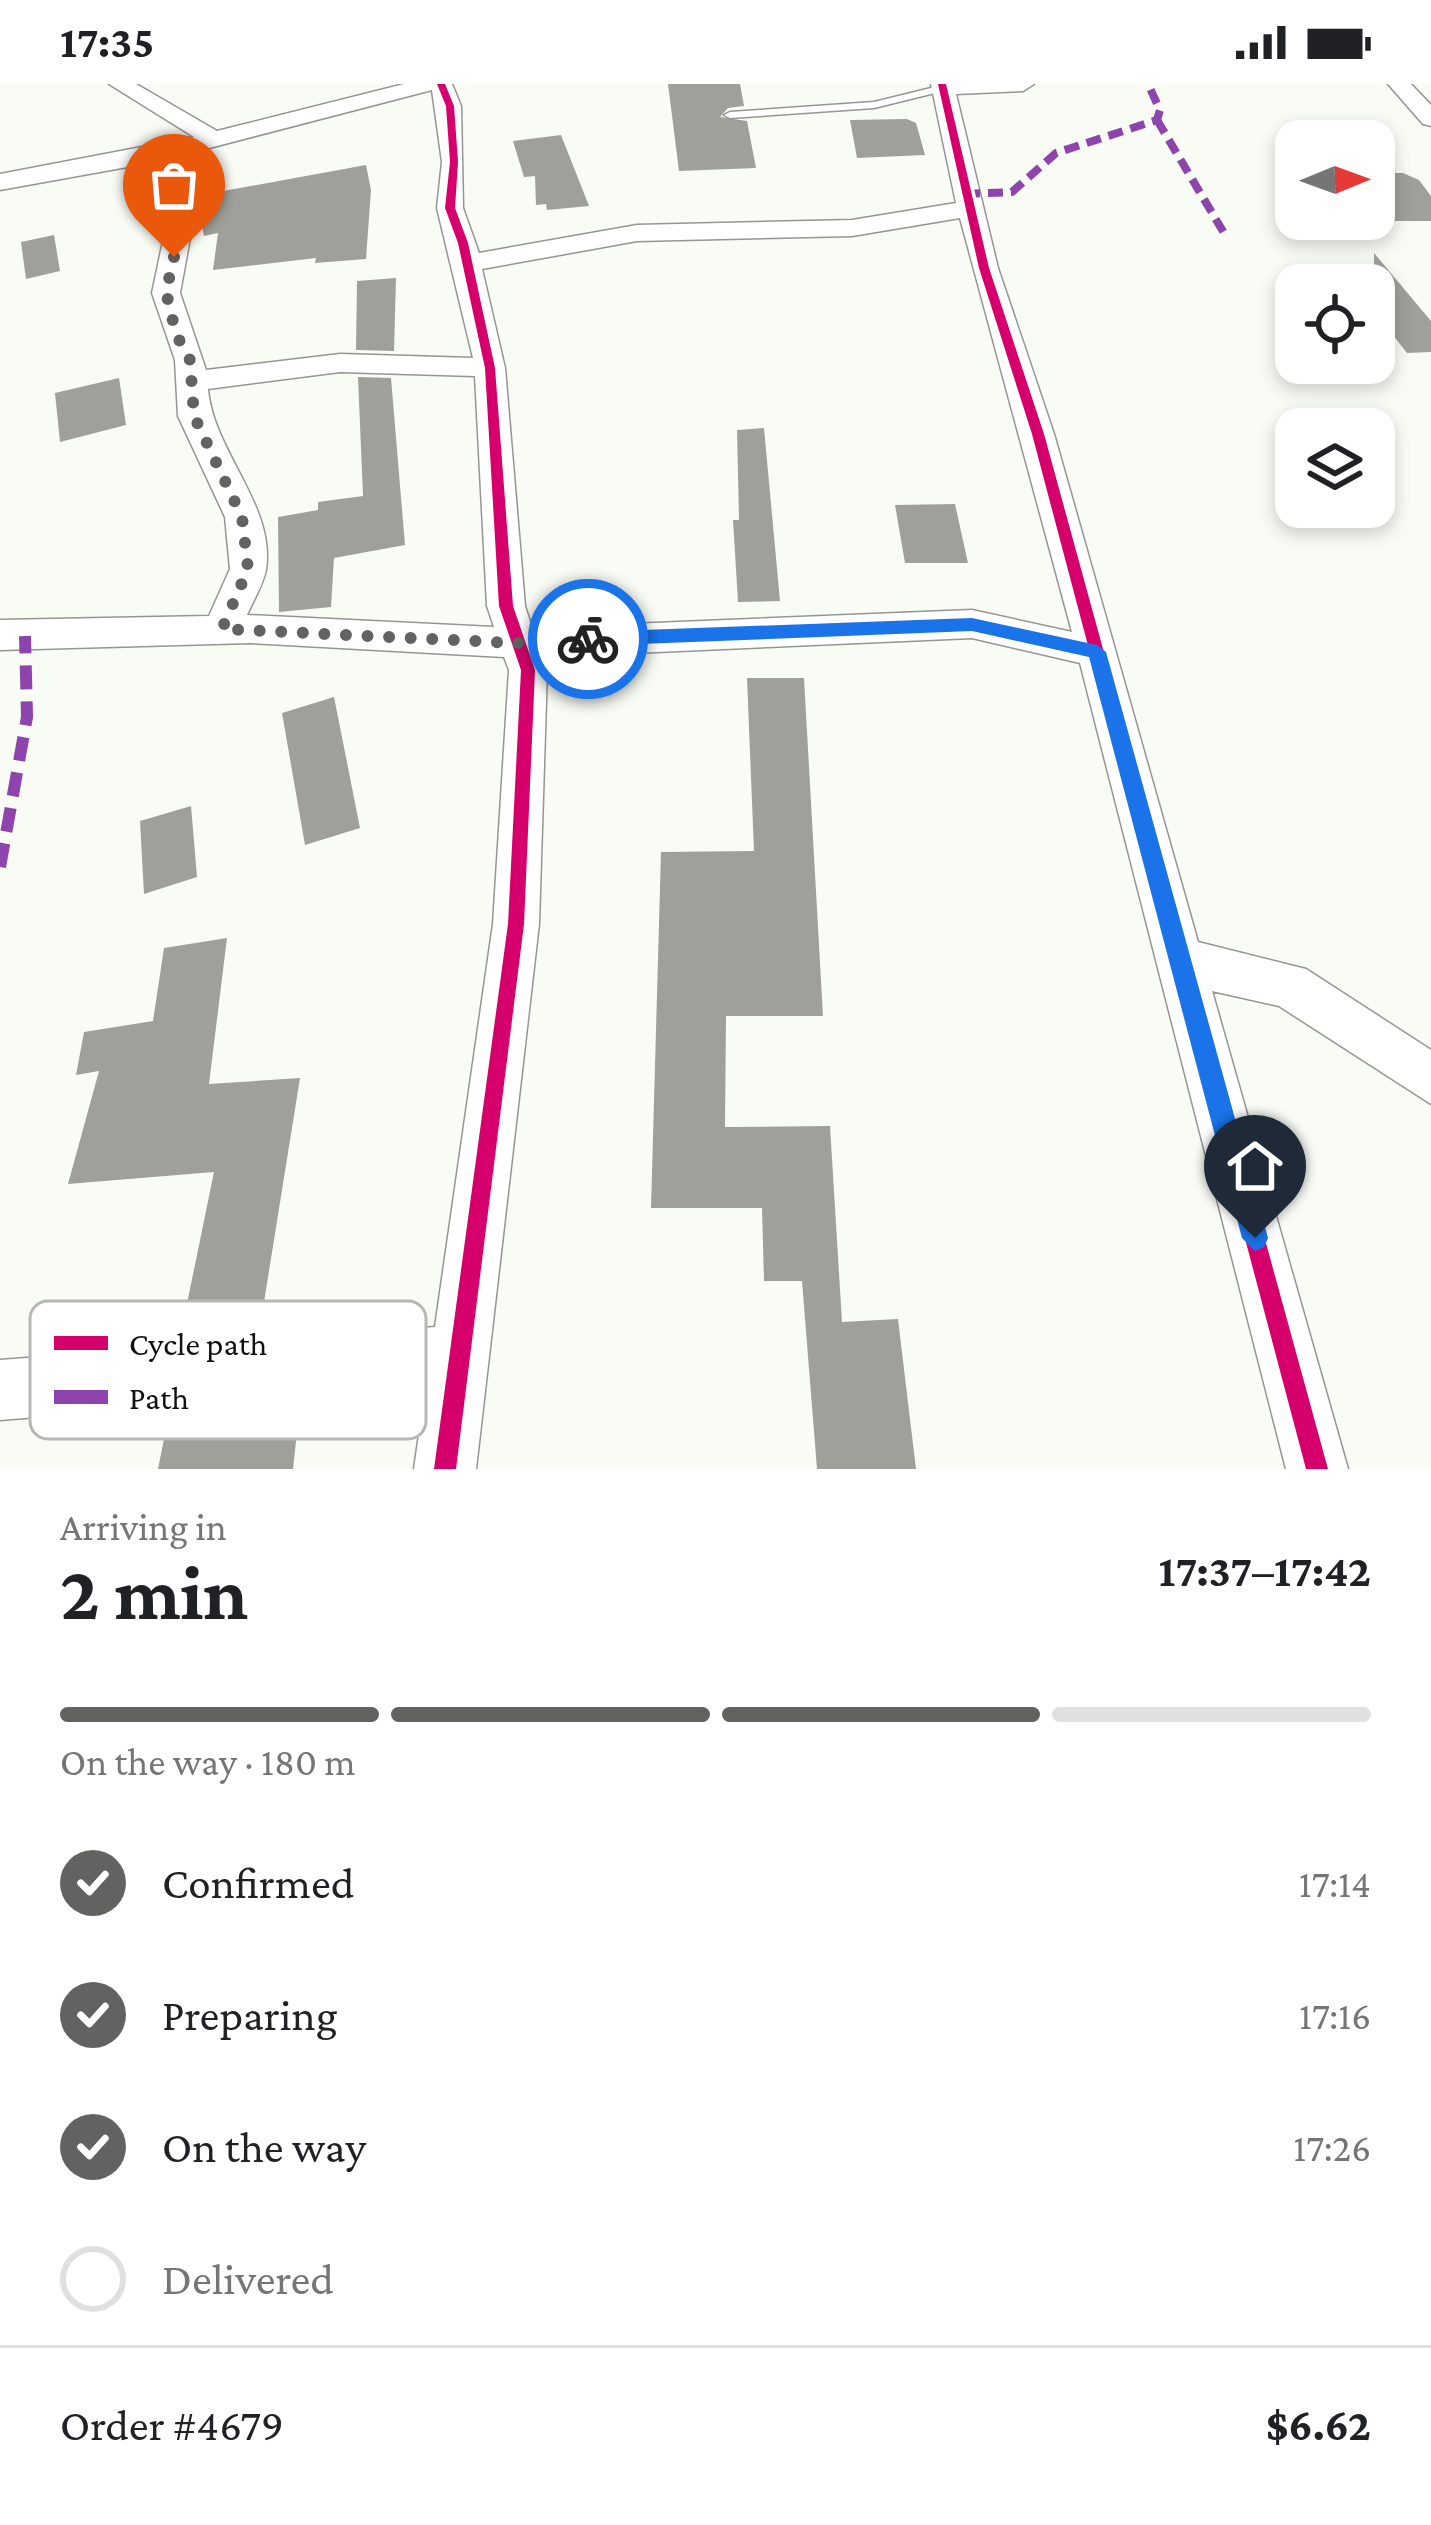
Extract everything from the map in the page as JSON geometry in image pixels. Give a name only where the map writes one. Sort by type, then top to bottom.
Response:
[{"type":"street","points":[[120,84],[215,140]]},
{"type":"street","points":[[0,182],[153,155],[430,84]]},
{"type":"street","points":[[441,84],[450,106],[454,161],[450,208],[490,368],[506,606],[528,670],[516,924],[445,1469]]},
{"type":"street","points":[[1023,84],[942,86],[969,209],[1097,652],[1317,1469]]},
{"type":"street","points":[[1399,84],[1431,119]]},
{"type":"street","points":[[153,155],[180,222],[166,292],[176,334],[190,360],[194,416],[242,517],[248,569],[222,629]]},
{"type":"street","points":[[466,264],[637,232],[852,228],[969,209]]},
{"type":"street","points":[[191,383],[254,367],[320,362],[490,368]]},
{"type":"street","points":[[0,635],[222,629],[515,643],[972,624],[1097,652]]},
{"type":"street","points":[[1180,961],[1289,985],[1431,1079]]},
{"type":"street","points":[[426,1357],[461,1354]]},
{"type":"street","points":[[0,1390],[30,1388]]},
{"type":"lane","points":[[730,116],[874,106],[942,86]]},
{"type":"building","points":[[668,84],[740,84],[744,106],[728,108],[720,117],[747,121],[756,168],[679,171]]},
{"type":"building","points":[[850,120],[916,123],[925,155],[857,158]]},
{"type":"building","points":[[561,135],[589,206],[547,210],[546,204],[536,205],[535,176],[524,177],[513,141]]},
{"type":"building","points":[[366,165],[371,190],[366,259],[315,263],[316,258],[213,270],[218,233],[204,236],[196,196]]},
{"type":"building","points":[[1395,173],[1419,180],[1431,196],[1431,221],[1395,221]]},
{"type":"building","points":[[54,235],[60,271],[26,279],[21,242]]},
{"type":"building","points":[[396,278],[394,351],[356,350],[357,281]]},
{"type":"building","points":[[1395,278],[1431,321],[1431,352],[1407,353],[1395,338]]},
{"type":"building","points":[[358,377],[391,378],[405,545],[334,558],[331,607],[279,612],[278,517],[318,510],[318,502],[363,496]]},
{"type":"building","points":[[119,378],[126,425],[60,442],[55,393]]},
{"type":"building","points":[[764,428],[780,601],[738,602],[733,520],[739,520],[737,430]]},
{"type":"building","points":[[955,504],[968,563],[905,563],[895,505]]},
{"type":"building","points":[[747,678],[804,678],[823,1016],[726,1016],[725,1127],[830,1126],[842,1322],[898,1319],[916,1469],[817,1469],[802,1281],[764,1281],[762,1208],[651,1208],[661,852],[754,851]]},
{"type":"building","points":[[334,697],[360,828],[305,845],[282,713]]},
{"type":"building","points":[[191,806],[197,877],[144,894],[140,821]]},
{"type":"building","points":[[227,938],[209,1084],[300,1078],[264,1301],[188,1301],[214,1172],[68,1184],[99,1071],[76,1075],[84,1032],[153,1021],[164,948]]},
{"type":"building","points":[[164,1439],[296,1439],[293,1469],[158,1469]]},
{"type":"marked path","points":[[965,194],[1012,192],[1056,153],[1157,120],[1160,110],[1148,84]]},
{"type":"marked path","points":[[1157,120],[1224,233]]},
{"type":"marked path","points":[[0,867],[27,717],[25,636]]},
{"type":"cycle path","points":[[441,84],[450,106],[454,162],[450,208],[463,243],[490,368],[506,606],[528,670],[516,924],[445,1469]]},
{"type":"cycle path","points":[[942,84],[984,268],[1038,434],[1317,1469]]},
{"type":"way so far","points":[[174,257],[166,292],[176,334],[190,360],[194,416],[242,517],[248,569],[222,629],[515,643],[588,639]]},
{"type":"route","points":[[588,639],[972,624],[1097,652],[1255,1238]]}]
